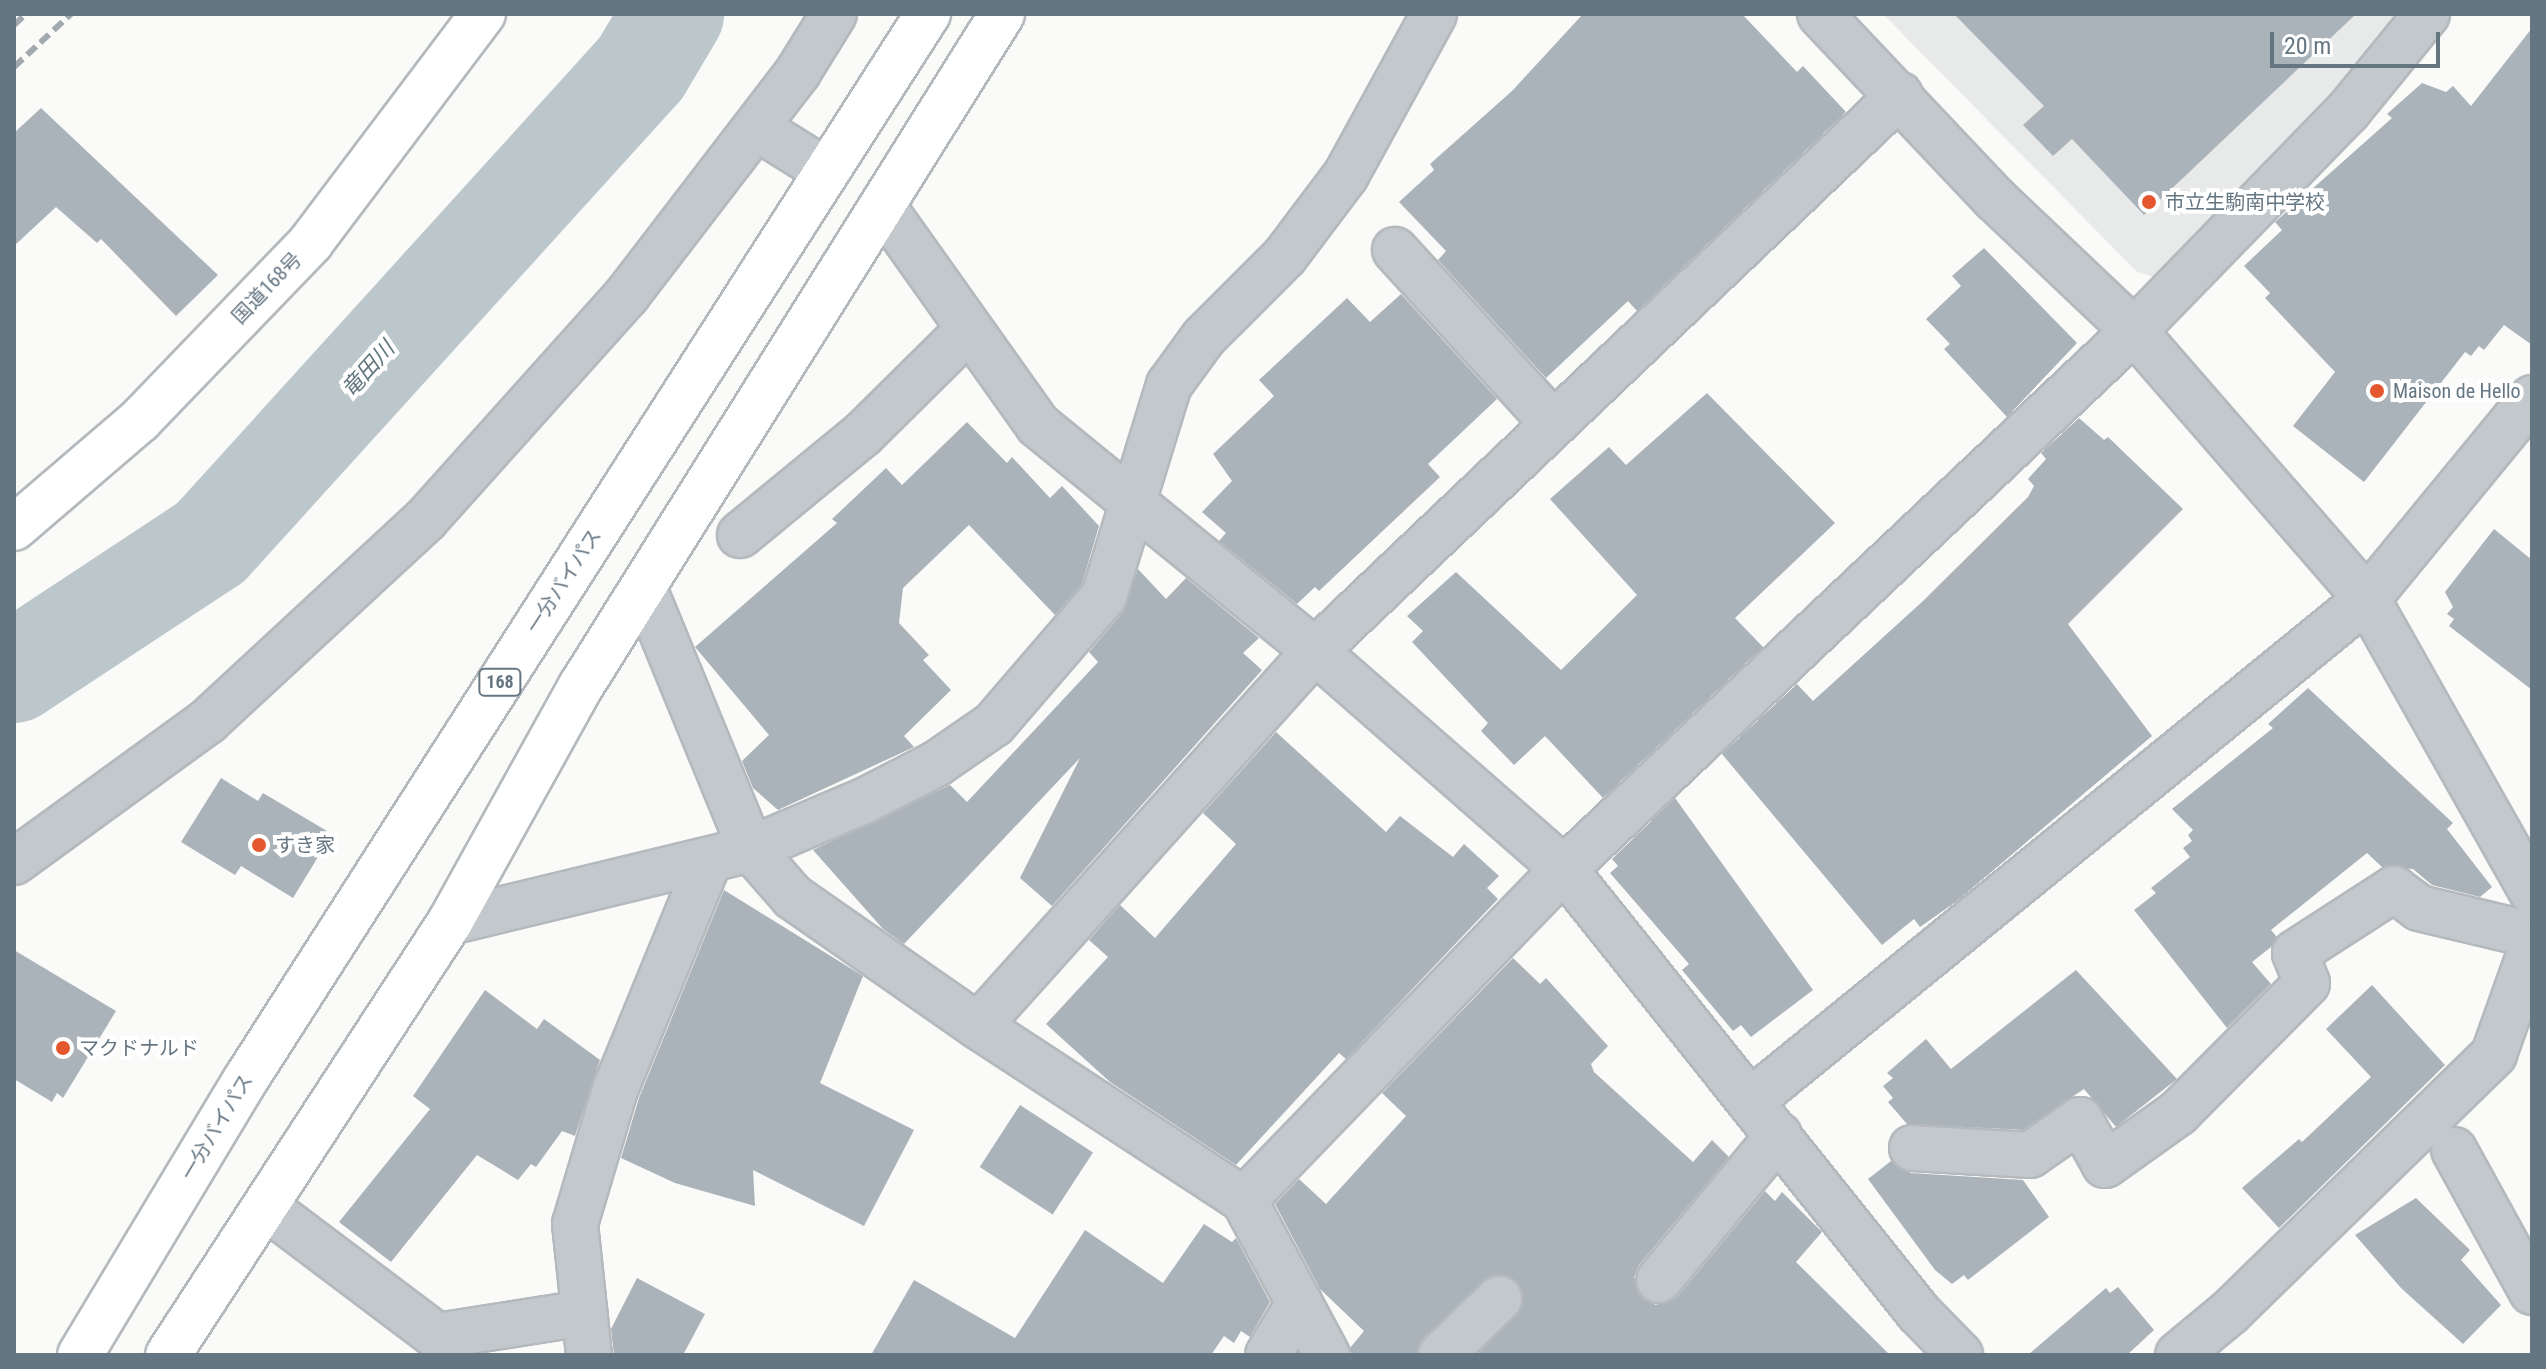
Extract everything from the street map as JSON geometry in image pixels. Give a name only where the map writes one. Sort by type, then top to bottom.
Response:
[{"type":"highway","name":"国道168号","points":[[14,528],[140,420],[311,242],[483,14]]},
{"type":"highway","name":"一分バイパス","points":[[80,1355],[246,1079],[928,14]]},
{"type":"highway","points":[[168,1355],[214,1279],[267,1208],[450,922],[581,686],[645,591],[1002,14]]},
{"type":"street","points":[[14,862],[208,721],[416,530],[627,295],[757,128],[834,14]]},
{"type":"street","points":[[450,922],[708,863],[751,849],[880,793],[994,724],[1104,596],[1169,385],[1204,337],[1285,256],[1346,175],[1434,14]]},
{"type":"street","points":[[1820,14],[1900,95],[1995,199],[2134,331],[2367,599],[2532,892]]},
{"type":"street","points":[[1244,1200],[1564,869],[2134,331],[2348,111],[2427,14]]},
{"type":"street","points":[[978,1026],[1315,651],[1900,95]]},
{"type":"street","points":[[757,128],[826,171]]},
{"type":"street","points":[[883,207],[1038,425],[1315,651],[1564,869],[1752,1100],[1919,1313],[1960,1355]]},
{"type":"street","points":[[1395,250],[1553,423]]},
{"type":"street","points":[[740,535],[863,434],[968,330]]},
{"type":"street","points":[[1752,1100],[2367,599],[2532,398]]},
{"type":"street","points":[[645,591],[751,849],[793,897],[978,1026],[1244,1200],[1327,1355]]},
{"type":"street","points":[[267,1208],[437,1336],[587,1334],[575,1224],[615,1090],[708,863]]},
{"type":"street","points":[[1912,1148],[2030,1155],[2080,1120],[2105,1165],[2178,1113],[2307,983],[2295,953],[2394,889],[2419,908],[2532,935]]},
{"type":"street","points":[[2178,1355],[2230,1312],[2494,1054],[2532,947]]},
{"type":"street","points":[[1659,1280],[1779,1135]]},
{"type":"street","points":[[2454,1150],[2532,1292]]},
{"type":"street","points":[[1441,1355],[1499,1299]]},
{"type":"street","points":[[1268,1355],[1299,1303]]},
{"type":"shaded area","name":"市立生駒南中学校","points":[[1883,14],[2403,14],[2160,279],[2137,272]]},
{"type":"building","points":[[1583,14],[1742,14],[1797,72],[1803,66],[1846,112],[1637,311],[1628,301],[1546,378],[1438,260],[1446,251],[1399,202],[1434,170],[1430,164],[1512,91]]},
{"type":"building","points":[[1954,14],[2356,14],[2144,215],[2072,139],[2053,156],[2023,125],[2044,106]]},
{"type":"building","points":[[2532,28],[2532,345],[2504,325],[2484,350],[2479,346],[2471,356],[2465,352],[2364,482],[2293,426],[2335,372],[2265,298],[2270,293],[2244,266],[2282,230],[2275,222],[2392,118],[2387,114],[2422,83],[2446,92],[2453,86],[2471,106]]},
{"type":"building","points":[[41,108],[218,275],[176,316],[101,239],[97,243],[56,207],[14,246],[14,133]]},
{"type":"building","points":[[1984,248],[2077,343],[2007,417],[1944,349],[1950,344],[1926,319],[1961,286],[1952,276]]},
{"type":"building","points":[[1401,294],[1497,399],[1428,464],[1440,477],[1319,591],[1315,587],[1297,604],[1219,541],[1226,533],[1202,512],[1232,481],[1213,454],[1274,396],[1259,380],[1347,298],[1370,322]]},
{"type":"building","points":[[1707,393],[1835,523],[1735,618],[1763,647],[1603,798],[1545,736],[1514,765],[1481,731],[1488,723],[1412,642],[1423,631],[1407,616],[1456,572],[1561,670],[1637,595],[1550,499],[1609,447],[1626,465]]},
{"type":"building","points":[[2079,418],[2104,440],[2108,437],[2183,509],[2068,624],[2152,736],[1957,901],[1920,927],[1914,919],[1882,945],[1722,754],[1797,684],[1813,701],[1923,601],[2028,497],[2034,486],[2028,479],[2046,459],[2041,453]]},
{"type":"building","points":[[967,422],[1007,463],[1012,457],[1050,498],[1062,486],[1099,526],[1082,584],[1055,615],[969,525],[903,588],[899,623],[929,655],[923,660],[951,690],[904,736],[914,747],[778,810],[753,788],[742,761],[769,735],[695,647],[837,523],[832,519],[886,468],[902,485]]},
{"type":"building","points":[[2494,529],[2532,560],[2532,690],[2449,626],[2454,619],[2447,614],[2453,607],[2445,592]]},
{"type":"building","points":[[1138,569],[1166,599],[1186,578],[1259,638],[1243,653],[1262,670],[1052,906],[1020,878],[1080,758],[904,944],[883,929],[813,850],[950,785],[967,802],[1098,662],[1089,652],[1123,612]]},
{"type":"building","points":[[2308,688],[2453,823],[2447,829],[2492,887],[2480,897],[2432,885],[2413,869],[2382,867],[2367,853],[2271,930],[2277,937],[2271,947],[2252,962],[2271,984],[2227,1028],[2134,910],[2156,893],[2151,888],[2190,857],[2183,848],[2192,841],[2188,835],[2193,830],[2172,809],[2273,728],[2268,724]]},
{"type":"building","points":[[1276,732],[1386,832],[1400,816],[1453,857],[1464,844],[1499,876],[1487,888],[1498,899],[1346,1059],[1339,1053],[1236,1165],[1110,1082],[1046,1024],[1108,957],[1089,940],[1120,905],[1155,938],[1236,844],[1203,813]]},
{"type":"building","points":[[221,778],[258,801],[263,793],[332,834],[293,898],[241,866],[235,875],[181,842]]},
{"type":"building","points":[[1675,798],[1813,990],[1751,1037],[1741,1025],[1733,1031],[1682,970],[1689,964],[1610,873],[1618,866],[1612,859]]},
{"type":"building","points":[[724,890],[863,976],[820,1083],[914,1130],[864,1226],[753,1170],[755,1206],[675,1183],[621,1158],[639,1098]]},
{"type":"building","points":[[14,950],[116,1011],[63,1098],[57,1093],[52,1102],[14,1079]]},
{"type":"building","points":[[1513,958],[1540,984],[1546,978],[1608,1046],[1591,1064],[1594,1072],[1693,1162],[1712,1140],[1729,1157],[1639,1265],[1634,1277],[1643,1299],[1656,1305],[1678,1296],[1765,1191],[1775,1201],[1782,1192],[1822,1232],[1796,1262],[1890,1355],[1477,1355],[1523,1305],[1516,1281],[1494,1275],[1424,1337],[1417,1355],[1352,1355],[1350,1348],[1364,1331],[1320,1289],[1275,1204],[1299,1179],[1326,1204],[1406,1116],[1382,1093]]},
{"type":"building","points":[[2076,970],[2177,1079],[2116,1127],[2084,1089],[2023,1130],[1907,1124],[1888,1102],[1893,1098],[1883,1086],[1893,1078],[1887,1073],[1926,1039],[1951,1069]]},
{"type":"building","points":[[2372,985],[2445,1065],[2279,1228],[2242,1188],[2299,1139],[2302,1142],[2371,1077],[2326,1029]]},
{"type":"building","points":[[485,990],[537,1029],[544,1019],[600,1060],[575,1136],[562,1131],[536,1167],[531,1164],[518,1180],[477,1155],[391,1262],[339,1222],[430,1109],[413,1096]]},
{"type":"building","points":[[1020,1105],[1093,1152],[1053,1214],[980,1167]]},
{"type":"building","points":[[1891,1161],[1911,1173],[2023,1180],[2049,1217],[1968,1280],[1964,1275],[1952,1284],[1935,1270],[1868,1179]]},
{"type":"building","points":[[2416,1198],[2470,1250],[2461,1260],[2501,1305],[2463,1344],[2401,1288],[2355,1235]]},
{"type":"building","points":[[1204,1224],[1232,1242],[1236,1238],[1270,1302],[1250,1337],[1241,1331],[1234,1343],[1224,1336],[1211,1355],[871,1355],[914,1280],[1015,1338],[1085,1230],[1163,1283]]},
{"type":"building","points":[[637,1278],[705,1314],[683,1355],[614,1355],[611,1329]]},
{"type":"building","points":[[2118,1287],[2154,1330],[2127,1355],[2028,1355],[2106,1288],[2110,1293]]},
{"type":"waterway","name":"竜田川","points":[[14,672],[210,543],[641,68],[673,14]]},
{"type":"railway","points":[[14,25],[26,14]]},
{"type":"railway","points":[[14,67],[71,14]]},
{"type":"place","name":"市立生駒南中学校","points":[[2149,202]]},
{"type":"place","name":"Maison de Hello","points":[[2377,391]]},
{"type":"place","name":"すき家","points":[[259,845]]},
{"type":"place","name":"マクドナルド","points":[[63,1048]]}]
